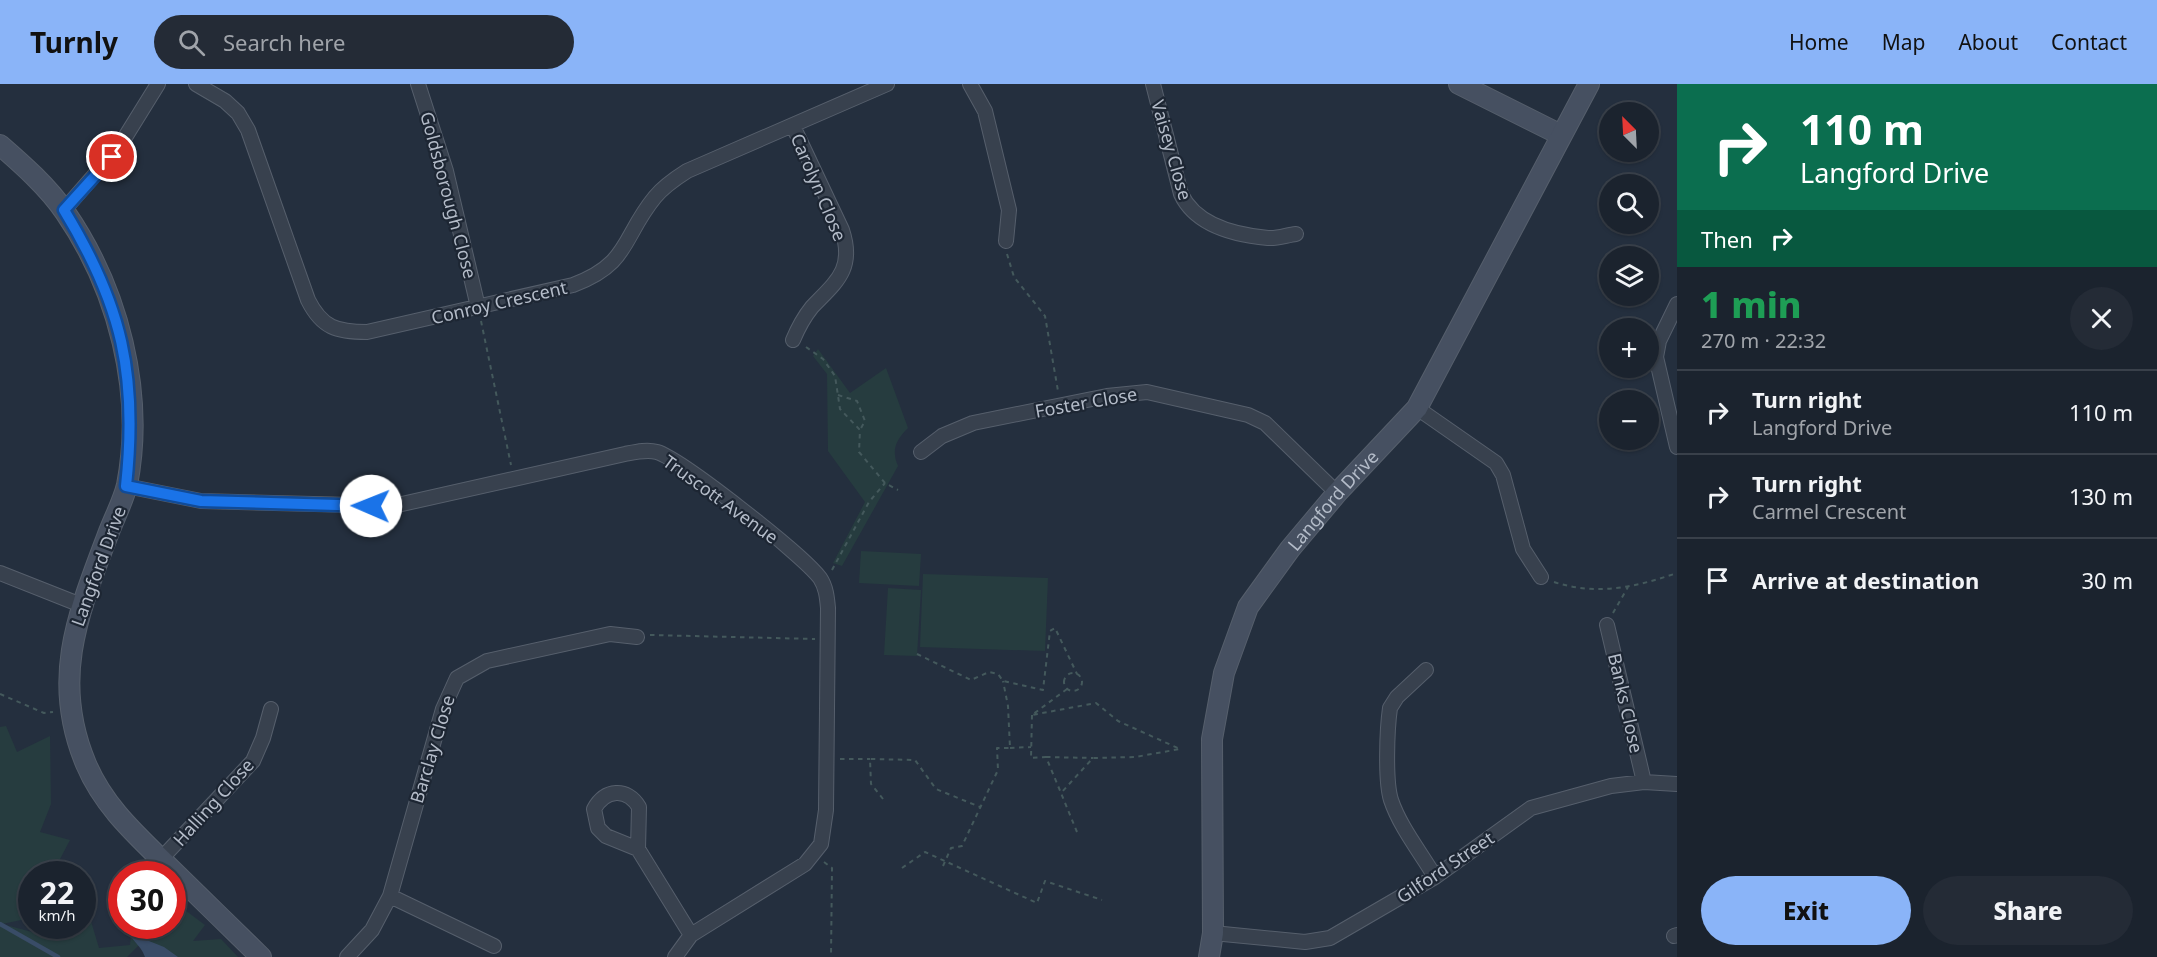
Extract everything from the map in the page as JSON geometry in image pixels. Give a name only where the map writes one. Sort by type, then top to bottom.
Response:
[{"type":"street","points":[[64,210],[119,147],[158,84]]},
{"type":"street","name":"Conroy Crescent","points":[[196,84],[225,101],[238,113],[248,130],[308,300],[316,316],[330,327],[347,332],[367,332],[573,285],[592,278],[610,267],[622,253],[654,198],[667,184],[687,171],[887,84]]},
{"type":"street","name":"Goldsborough Close","points":[[418,84],[446,171],[478,307]]},
{"type":"street","points":[[970,84],[985,111],[1009,210],[1006,241]]},
{"type":"street","name":"Vaisey Close","points":[[1153,84],[1181,194],[1187,207],[1199,219],[1210,225],[1270,239],[1296,234]]},
{"type":"street","points":[[1459,84],[1561,135]]},
{"type":"street","name":"Langford Drive","points":[[1209,957],[1213,933],[1212,739],[1224,674],[1248,607],[1290,549],[1337,493],[1417,408],[1588,84]]},
{"type":"street","name":"Carolyn Close","points":[[793,126],[842,230],[846,248],[841,276],[809,312],[793,340]]},
{"type":"street","name":"Langford Drive","points":[[0,145],[28,170],[64,210],[105,284],[122,339],[130,406],[131,442],[126,486],[81,605],[72,640],[69,667],[71,710],[78,743],[97,787],[109,806],[261,957]]},
{"type":"street","points":[[1677,304],[1659,341],[1656,357],[1677,447]]},
{"type":"street","name":"Foster Close","points":[[921,452],[942,436],[956,429],[1061,405],[1130,392],[1147,392],[1248,415],[1265,423],[1337,493]]},
{"type":"street","points":[[1417,408],[1496,463],[1509,493],[1523,549],[1541,577]]},
{"type":"street","name":"Truscott Avenue","points":[[126,486],[201,501],[393,506],[625,453],[655,452],[684,466],[800,557],[821,580]]},
{"type":"street","points":[[0,573],[81,605]]},
{"type":"street","points":[[675,957],[691,935],[805,864],[821,844],[824,828],[827,639],[826,591],[821,580]]},
{"type":"street","name":"Banks Close","points":[[1607,625],[1644,782]]},
{"type":"street","name":"Barclay Close","points":[[347,957],[372,930],[390,896],[443,709],[457,678],[487,661],[610,634],[638,637]]},
{"type":"street","points":[[1426,670],[1397,697],[1390,708],[1389,784],[1391,799],[1397,814],[1435,877]]},
{"type":"street","name":"Halling Close","points":[[161,859],[253,761],[263,738],[271,709]]},
{"type":"street","name":"Gilford Street","points":[[1213,933],[1305,942],[1330,938],[1435,877],[1531,808],[1611,786],[1644,782],[1677,784]]},
{"type":"street","points":[[638,849],[691,935]]},
{"type":"street","points":[[390,896],[494,946]]},
{"type":"path","points":[[1006,241],[1007,260],[1014,277],[1045,316],[1061,405]]},
{"type":"path","points":[[478,307],[514,479]]},
{"type":"path","points":[[793,340],[824,359],[835,376],[840,409],[860,430]]},
{"type":"path","points":[[837,395],[857,401],[865,421],[860,430],[859,452],[885,483],[898,490]]},
{"type":"path","points":[[821,580],[830,574],[869,502],[885,483]]},
{"type":"path","points":[[1541,577],[1581,588],[1615,590],[1677,573]]},
{"type":"path","points":[[1607,625],[1628,587]]},
{"type":"path","points":[[1003,681],[1043,690],[1050,631],[1055,628],[1081,679],[1080,687],[1075,690],[1067,689],[1032,715]]},
{"type":"path","points":[[638,637],[657,634],[827,639]]},
{"type":"path","points":[[917,654],[971,680],[989,672],[998,674],[1003,681],[1009,711],[1010,748]]},
{"type":"path","points":[[1067,689],[1065,678],[1071,674],[1077,674]]},
{"type":"path","points":[[0,694],[44,713],[71,710]]},
{"type":"path","points":[[1096,703],[1118,721],[1180,749],[1135,757],[1031,758],[1032,715],[1096,703]]},
{"type":"path","points":[[943,866],[951,848],[962,846],[998,770],[997,748],[1032,747]]},
{"type":"path","points":[[1046,758],[1077,832]]},
{"type":"path","points":[[1061,793],[1093,758]]},
{"type":"path","points":[[826,759],[915,760],[936,789],[980,807]]},
{"type":"path","points":[[870,759],[871,784],[883,799]]},
{"type":"path","points":[[902,868],[925,852],[1037,903],[1046,881],[1102,900]]},
{"type":"path","points":[[814,855],[832,868],[831,957]]},
{"type":"green space","points":[[818,349],[850,393],[886,368],[908,428],[896,446],[895,455],[898,466],[842,566],[833,563],[865,502],[828,451],[827,374],[813,356]]},
{"type":"green space","points":[[861,551],[921,554],[919,586],[859,583]]},
{"type":"green space","points":[[923,574],[1048,578],[1045,651],[920,647]]},
{"type":"green space","points":[[888,588],[921,590],[917,656],[884,655]]},
{"type":"green space","points":[[6,726],[17,752],[50,736],[51,804],[40,832],[70,840],[59,861],[18,861],[18,921],[2,924],[18,928],[18,939],[96,938],[99,948],[130,945],[131,939],[186,939],[186,911],[205,925],[193,941],[221,939],[238,957],[170,957],[143,941],[127,957],[0,957],[0,727]]},
{"type":"water","points":[[134,939],[144,939],[164,947],[178,957],[145,957]]},
{"type":"waterway","points":[[0,924],[58,957]]},
{"type":"route","points":[[112,157],[64,210],[105,284],[122,339],[128,371],[131,442],[126,486],[201,501],[371,506]]}]
